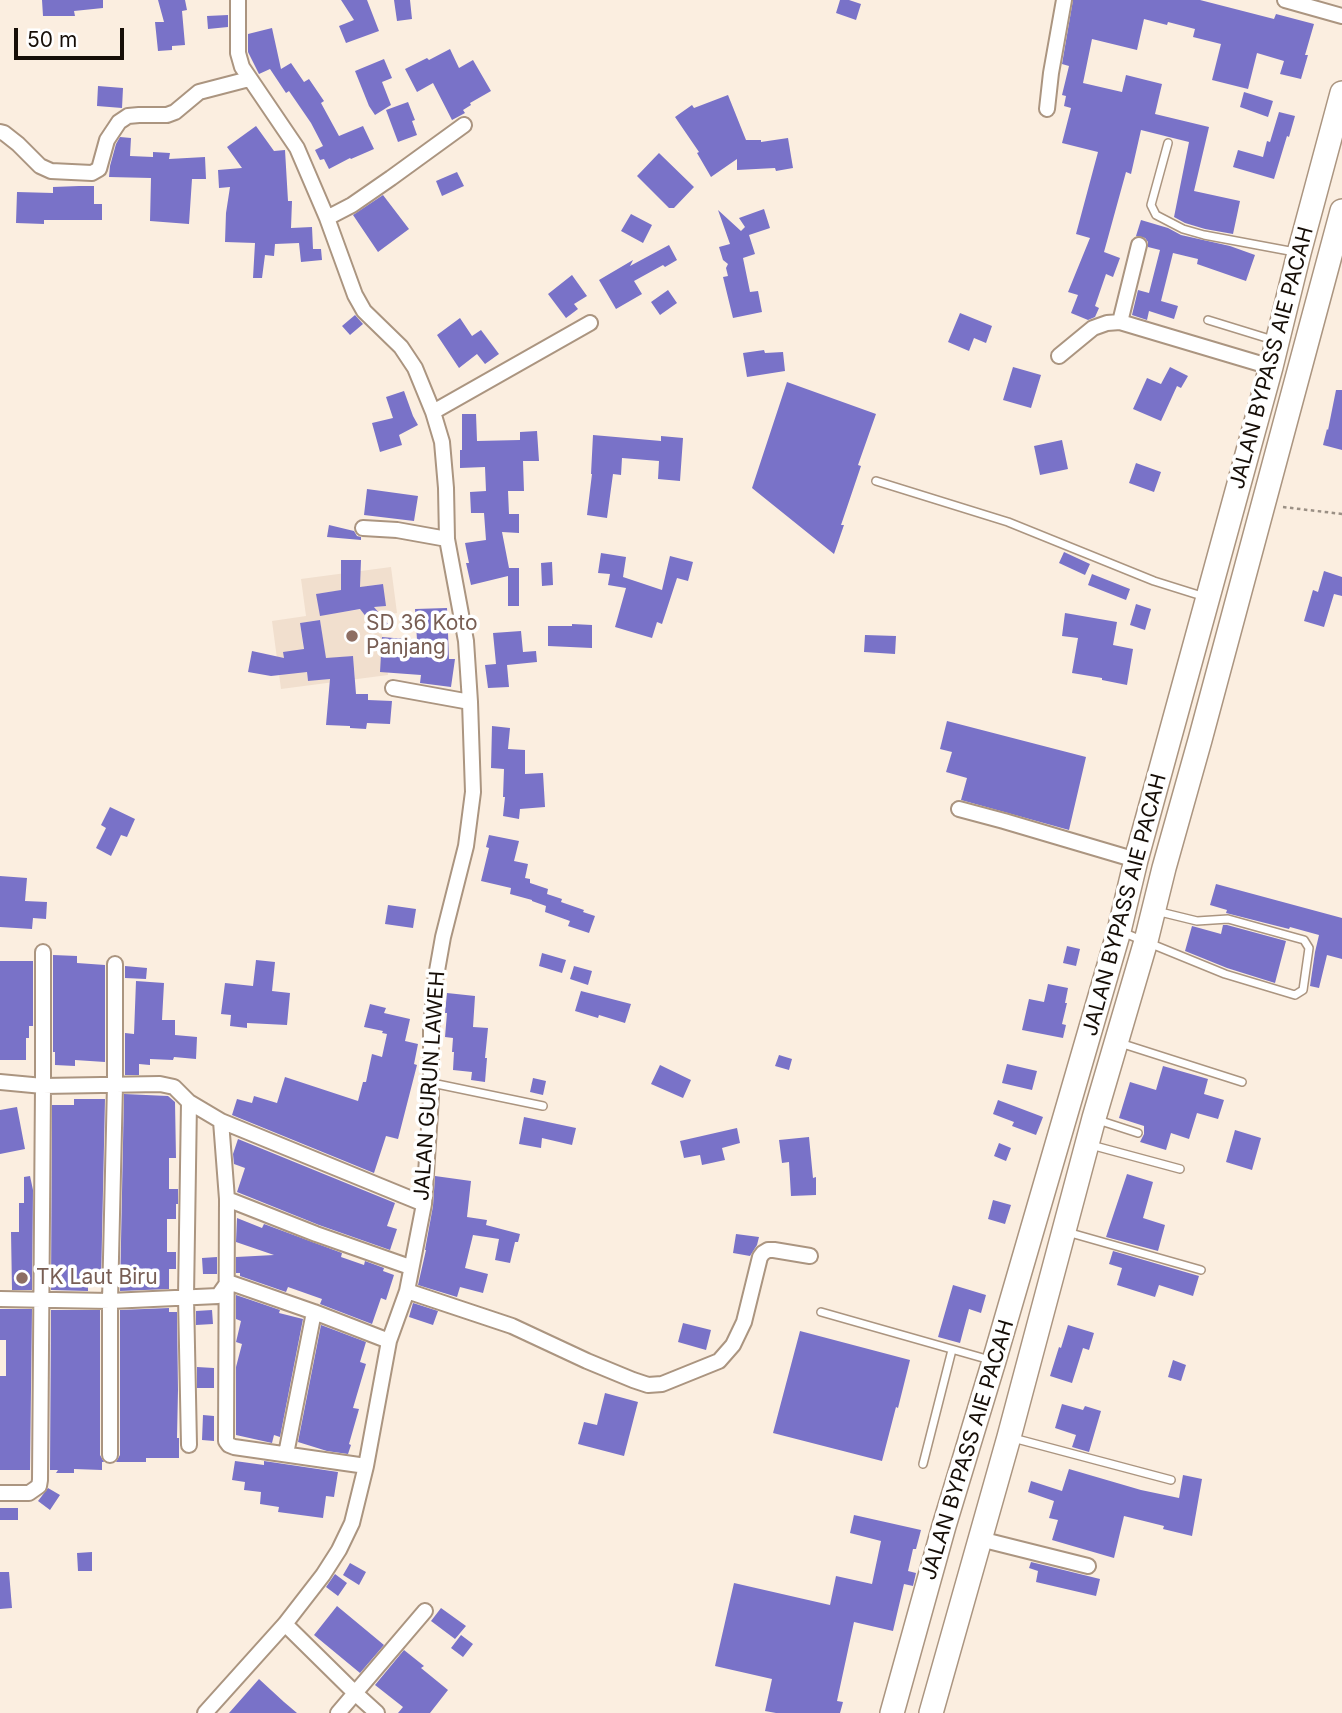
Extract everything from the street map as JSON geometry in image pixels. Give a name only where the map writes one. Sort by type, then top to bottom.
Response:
[{"type":"highway","name":"JALAN BYPASS AIE PACAH","points":[[892,1713],[944,1526],[1119,931],[1342,93]]},
{"type":"highway","points":[[930,1713],[1009,1437],[1094,1118],[1146,942],[1342,211]]},
{"type":"street","name":"JALAN GURUN LAWEH","points":[[205,1713],[285,1624],[323,1575],[352,1524],[366,1466],[389,1341],[407,1290],[424,1204],[435,982],[443,937],[466,846],[473,792],[466,641],[447,539],[442,442],[415,368],[401,347],[364,311],[355,295],[327,218],[297,148],[242,67],[238,53],[238,0]]},
{"type":"street","points":[[1046,109],[1064,0]]},
{"type":"street","points":[[1285,0],[1342,16]]},
{"type":"street","points":[[0,132],[18,144],[40,166],[51,171],[92,173],[99,169],[107,141],[119,122],[139,115],[167,115],[176,112],[199,92],[249,79]]},
{"type":"street","points":[[327,218],[352,205],[464,125]]},
{"type":"street","points":[[1120,322],[1139,245]]},
{"type":"street","points":[[1059,356],[1093,328],[1120,322],[1271,366]]},
{"type":"street","points":[[433,412],[590,323]]},
{"type":"street","points":[[363,528],[397,530],[447,539]]},
{"type":"street","points":[[393,688],[470,702]]},
{"type":"street","points":[[959,809],[1136,860]]},
{"type":"street","points":[[0,1493],[29,1493],[39,1486],[40,1480],[43,952]]},
{"type":"street","points":[[110,1455],[115,964]]},
{"type":"street","points":[[0,1082],[43,1086],[160,1084],[174,1087],[189,1102],[221,1121],[424,1204]]},
{"type":"street","points":[[189,1102],[186,1297],[189,1445]]},
{"type":"street","points":[[221,1121],[227,1199],[226,1441],[234,1447],[366,1466]]},
{"type":"street","points":[[227,1199],[411,1268]]},
{"type":"street","points":[[407,1290],[512,1326],[633,1380],[648,1385],[662,1384],[719,1362],[733,1345],[744,1322],[763,1253],[774,1250],[810,1256]]},
{"type":"street","points":[[0,1298],[110,1301],[218,1296],[228,1282]]},
{"type":"street","points":[[228,1282],[389,1341]]},
{"type":"street","points":[[286,1454],[314,1312]]},
{"type":"street","points":[[980,1539],[1088,1566]]},
{"type":"street","points":[[338,1713],[425,1611]]},
{"type":"street","points":[[285,1624],[377,1713]]},
{"type":"lane","points":[[1168,143],[1151,205],[1156,215],[1183,229],[1203,235],[1299,253]]},
{"type":"lane","points":[[1208,320],[1277,342]]},
{"type":"lane","points":[[876,481],[1008,522],[1154,581],[1209,598]]},
{"type":"lane","points":[[1119,931],[1237,978],[1295,995],[1303,990],[1309,948],[1304,940],[1228,919],[1197,921],[1154,911]]},
{"type":"lane","points":[[1116,1042],[1242,1082]]},
{"type":"lane","points":[[431,1083],[543,1106]]},
{"type":"lane","points":[[1094,1118],[1138,1133]]},
{"type":"lane","points":[[1087,1144],[1180,1169]]},
{"type":"lane","points":[[1065,1231],[1201,1270]]},
{"type":"lane","points":[[821,1312],[994,1361]]},
{"type":"lane","points":[[923,1464],[952,1350]]},
{"type":"lane","points":[[1009,1437],[1171,1480]]},
{"type":"path","points":[[1262,505],[1342,514]]},
{"type":"shaded area","name":"SD 36 Koto Panjang","points":[[391,567],[397,613],[379,616],[388,675],[281,689],[272,621],[306,616],[301,579]],"holes":[[[382,584],[385,606],[320,615],[317,594]],[[320,620],[328,679],[308,681],[300,623]],[[353,656],[355,678],[335,679],[333,658]]]},
{"type":"building","points":[[42,0],[103,0],[103,8],[74,11],[75,16],[43,16]]},
{"type":"building","points":[[158,0],[185,0],[187,10],[182,11],[185,45],[158,51],[155,22],[164,22]]},
{"type":"building","points":[[341,0],[367,0],[379,31],[346,43],[339,26],[354,20]]},
{"type":"building","points":[[394,0],[410,0],[412,19],[397,21]]},
{"type":"building","points":[[840,0],[861,4],[856,20],[836,13]]},
{"type":"building","points":[[1073,0],[1200,0],[1274,19],[1276,14],[1314,24],[1301,79],[1280,74],[1284,61],[1257,53],[1248,89],[1212,80],[1221,44],[1193,37],[1195,29],[1144,19],[1137,50],[1092,39],[1083,83],[1122,92],[1126,75],[1162,84],[1155,114],[1209,127],[1194,191],[1240,201],[1233,234],[1205,229],[1174,217],[1189,142],[1141,130],[1131,174],[1126,172],[1104,252],[1120,258],[1113,277],[1106,274],[1095,306],[1099,308],[1095,317],[1088,320],[1071,313],[1078,295],[1068,292],[1090,238],[1076,234],[1098,152],[1062,143],[1071,108],[1064,106],[1066,96],[1062,95],[1069,66],[1062,64]]},
{"type":"building","points":[[228,15],[228,27],[208,29],[207,16]]},
{"type":"building","points":[[272,28],[281,69],[291,63],[304,82],[309,79],[324,101],[321,103],[339,136],[363,126],[374,149],[329,169],[324,159],[320,160],[315,150],[323,146],[311,123],[270,69],[259,74],[248,52],[248,34]]},
{"type":"building","points":[[450,49],[459,68],[473,60],[491,91],[470,103],[471,105],[463,110],[465,113],[452,120],[433,83],[417,92],[405,69]]},
{"type":"building","points":[[384,59],[392,78],[382,82],[391,105],[375,115],[355,71]]},
{"type":"building","points":[[98,86],[123,88],[122,108],[97,106]]},
{"type":"building","points":[[1244,92],[1273,101],[1268,117],[1240,107]]},
{"type":"building","points":[[728,95],[746,140],[761,142],[788,138],[793,168],[776,171],[775,168],[737,170],[737,159],[711,177],[697,153],[699,152],[675,117],[692,105],[694,108]]},
{"type":"building","points":[[408,102],[417,135],[398,142],[386,110]]},
{"type":"building","points":[[1279,112],[1295,116],[1274,179],[1233,167],[1238,150],[1263,157]]},
{"type":"building","points":[[256,126],[274,151],[285,150],[288,201],[292,201],[291,228],[312,227],[313,249],[321,249],[322,260],[301,262],[299,243],[275,244],[274,256],[265,255],[262,278],[253,278],[255,243],[225,242],[230,187],[219,188],[218,170],[242,168],[227,147]]},
{"type":"building","points":[[120,137],[131,138],[130,156],[153,157],[153,152],[170,153],[169,159],[205,157],[206,179],[192,179],[189,224],[150,221],[151,178],[109,177]]},
{"type":"building","points":[[659,153],[694,187],[674,208],[669,208],[637,176]]},
{"type":"building","points":[[457,172],[464,186],[442,196],[436,181]]},
{"type":"building","points":[[94,186],[94,204],[102,204],[102,220],[16,223],[17,192],[53,193],[53,187]]},
{"type":"building","points":[[383,195],[409,229],[378,252],[353,215]]},
{"type":"building","points":[[764,209],[770,228],[749,235],[755,254],[743,258],[750,292],[758,291],[762,312],[733,318],[723,277],[728,276],[728,264],[723,260],[719,247],[730,244],[718,210],[741,231],[745,227],[739,218]]},
{"type":"building","points":[[631,214],[652,225],[643,243],[621,231]]},
{"type":"building","points":[[1141,220],[1181,235],[1230,246],[1255,255],[1246,281],[1197,264],[1198,259],[1173,253],[1161,301],[1178,306],[1174,319],[1149,311],[1147,320],[1132,315],[1138,290],[1149,293],[1160,250],[1148,247],[1145,238],[1136,236]]},
{"type":"building","points":[[669,245],[677,260],[634,281],[642,294],[616,309],[599,280],[633,260],[630,266]]},
{"type":"building","points":[[572,275],[587,296],[574,304],[578,309],[566,318],[548,294]]},
{"type":"building","points":[[668,290],[677,303],[660,315],[651,302]]},
{"type":"building","points":[[960,313],[992,326],[986,343],[974,338],[969,351],[948,342]]},
{"type":"building","points":[[355,315],[363,324],[350,335],[342,326]]},
{"type":"building","points":[[460,318],[472,336],[481,330],[499,354],[485,364],[477,354],[459,368],[437,335]]},
{"type":"building","points":[[764,350],[765,353],[783,352],[785,371],[747,377],[743,353]]},
{"type":"building","points":[[1013,367],[1041,375],[1031,408],[1003,400]]},
{"type":"building","points":[[1170,367],[1188,376],[1181,388],[1177,386],[1161,421],[1133,409],[1147,378],[1161,384]]},
{"type":"building","points":[[787,382],[876,414],[858,465],[861,466],[834,554],[752,488]]},
{"type":"building","points":[[1336,390],[1342,390],[1342,450],[1323,445]]},
{"type":"building","points":[[404,391],[418,425],[399,435],[402,445],[380,452],[372,423],[393,418],[386,397]]},
{"type":"building","points":[[462,414],[476,414],[477,441],[520,440],[520,432],[537,431],[539,461],[523,461],[524,491],[508,491],[509,514],[519,514],[519,533],[502,532],[509,568],[519,568],[519,606],[508,606],[508,576],[471,585],[465,543],[486,540],[484,513],[471,513],[470,492],[486,491],[485,467],[460,468]]},
{"type":"building","points":[[593,435],[661,441],[661,436],[683,438],[680,481],[658,479],[659,461],[622,458],[621,475],[613,474],[607,518],[587,515]]},
{"type":"building","points":[[1062,440],[1068,469],[1040,475],[1034,446]]},
{"type":"building","points":[[1136,463],[1161,472],[1154,492],[1129,483]]},
{"type":"building","points":[[367,489],[418,496],[414,521],[364,515]]},
{"type":"building","points":[[329,525],[354,531],[361,540],[327,537]]},
{"type":"building","points":[[1064,552],[1090,564],[1085,575],[1059,563]]},
{"type":"building","points":[[601,553],[626,557],[623,577],[662,590],[670,556],[693,562],[688,581],[677,578],[662,624],[657,622],[652,638],[615,627],[626,588],[608,585],[610,574],[598,573]]},
{"type":"building","points":[[341,560],[361,560],[360,587],[383,584],[386,606],[374,607],[388,624],[378,632],[360,609],[320,616],[316,594],[341,590]]},
{"type":"building","points":[[552,562],[553,585],[542,586],[541,563]]},
{"type":"building","points":[[1324,571],[1342,577],[1342,596],[1334,594],[1324,627],[1304,621],[1313,590],[1318,592]]},
{"type":"building","points":[[1092,574],[1130,589],[1126,600],[1088,585]]},
{"type":"building","points":[[1136,604],[1151,609],[1145,630],[1130,625]]},
{"type":"building","points":[[447,608],[449,659],[455,659],[451,687],[420,683],[421,675],[380,672],[382,637],[417,640],[415,609]]},
{"type":"building","points":[[1065,613],[1117,622],[1113,645],[1133,649],[1127,685],[1072,673],[1078,638],[1062,636]]},
{"type":"building","points":[[320,620],[326,658],[353,656],[356,694],[368,694],[368,700],[392,701],[390,724],[367,723],[366,729],[326,725],[330,679],[308,681],[307,672],[271,676],[248,672],[252,651],[284,658],[283,652],[304,649],[300,623]]},
{"type":"building","points":[[592,625],[592,648],[548,646],[548,626]]},
{"type":"building","points":[[521,631],[523,652],[536,651],[537,662],[507,665],[509,687],[488,688],[485,665],[496,664],[493,633]]},
{"type":"building","points":[[865,635],[896,636],[895,654],[864,652]]},
{"type":"building","points":[[947,721],[1086,757],[1069,830],[961,800],[967,778],[946,772],[952,752],[940,749]]},
{"type":"building","points":[[492,726],[510,728],[508,749],[525,750],[525,774],[543,773],[545,807],[520,809],[519,819],[503,816],[504,769],[491,768]]},
{"type":"building","points":[[110,807],[135,819],[127,837],[121,835],[111,856],[96,848],[106,828],[101,825]]},
{"type":"building","points":[[489,835],[519,841],[514,861],[528,864],[525,878],[530,879],[530,883],[548,889],[547,894],[562,899],[561,902],[595,916],[589,933],[568,926],[570,921],[545,912],[546,906],[510,894],[511,888],[481,881],[489,848],[486,847]]},
{"type":"building","points":[[0,876],[27,878],[25,901],[47,902],[46,919],[33,918],[32,929],[0,927]]},
{"type":"building","points":[[1216,884],[1342,918],[1342,959],[1327,955],[1319,988],[1310,986],[1319,935],[1226,913],[1227,910],[1210,905]]},
{"type":"building","points":[[388,905],[416,909],[413,928],[385,924]]},
{"type":"building","points":[[1223,925],[1286,941],[1275,983],[1185,951],[1192,926],[1221,934]]},
{"type":"building","points":[[1067,946],[1080,949],[1076,966],[1063,963]]},
{"type":"building","points":[[542,953],[566,960],[562,973],[539,966]]},
{"type":"building","points":[[53,955],[77,956],[77,963],[105,965],[105,1062],[75,1060],[75,1066],[55,1065]]},
{"type":"building","points":[[256,960],[275,962],[272,991],[290,993],[287,1025],[247,1023],[247,1028],[230,1026],[231,1015],[221,1014],[225,983],[253,986]]},
{"type":"building","points":[[0,961],[33,961],[33,1026],[29,1026],[29,1038],[26,1038],[26,1060],[0,1060]]},
{"type":"building","points":[[125,966],[147,968],[146,979],[125,978]]},
{"type":"building","points":[[574,966],[592,971],[588,985],[570,979]]},
{"type":"building","points":[[136,981],[164,983],[162,1020],[175,1020],[175,1035],[197,1037],[196,1059],[150,1059],[150,1065],[139,1064],[139,1075],[125,1075],[125,1033],[134,1034]]},
{"type":"building","points":[[1048,984],[1068,988],[1062,1024],[1066,1025],[1063,1038],[1022,1030],[1029,999],[1044,1002]]},
{"type":"building","points":[[581,991],[631,1004],[625,1023],[575,1011]]},
{"type":"building","points":[[447,993],[475,996],[473,1027],[488,1028],[485,1082],[471,1080],[472,1072],[453,1070],[453,1038],[445,1037]]},
{"type":"building","points":[[370,1004],[386,1008],[384,1013],[410,1019],[405,1041],[418,1044],[414,1064],[417,1065],[398,1139],[386,1136],[374,1173],[232,1115],[237,1099],[252,1103],[254,1096],[277,1103],[285,1077],[358,1101],[363,1082],[366,1082],[372,1054],[382,1057],[387,1034],[364,1027]]},
{"type":"building","points":[[779,1055],[792,1059],[789,1070],[775,1066]]},
{"type":"building","points":[[1007,1064],[1037,1071],[1032,1090],[1002,1083]]},
{"type":"building","points":[[660,1065],[691,1080],[683,1098],[651,1084]]},
{"type":"building","points":[[1163,1066],[1208,1079],[1204,1094],[1224,1100],[1218,1119],[1197,1113],[1189,1139],[1171,1133],[1166,1150],[1140,1142],[1144,1126],[1119,1118],[1130,1082],[1156,1090]]},
{"type":"building","points":[[533,1078],[546,1081],[543,1095],[530,1092]]},
{"type":"building","points":[[124,1094],[168,1096],[175,1102],[176,1158],[169,1158],[169,1189],[178,1189],[178,1204],[176,1219],[167,1219],[167,1252],[176,1252],[176,1269],[169,1269],[169,1289],[120,1291]]},
{"type":"building","points":[[74,1099],[105,1099],[101,1282],[88,1282],[88,1291],[51,1290],[52,1105],[74,1105]]},
{"type":"building","points":[[998,1100],[1043,1117],[1036,1135],[1012,1126],[1014,1122],[993,1114]]},
{"type":"building","points":[[17,1107],[25,1149],[0,1154],[0,1110]]},
{"type":"building","points":[[524,1117],[576,1128],[572,1145],[542,1138],[541,1148],[519,1144]]},
{"type":"building","points":[[737,1128],[740,1143],[722,1148],[725,1160],[702,1165],[700,1155],[684,1158],[680,1141]]},
{"type":"building","points":[[1235,1130],[1261,1138],[1252,1170],[1226,1162]]},
{"type":"building","points":[[809,1137],[813,1178],[816,1177],[816,1195],[791,1196],[789,1162],[782,1163],[779,1140]]},
{"type":"building","points":[[238,1139],[395,1203],[387,1226],[397,1229],[390,1250],[237,1192],[245,1168],[234,1164],[233,1154]]},
{"type":"building","points":[[999,1143],[1011,1148],[1006,1161],[994,1156]]},
{"type":"building","points":[[1127,1174],[1153,1182],[1143,1218],[1165,1225],[1158,1251],[1106,1237]]},
{"type":"building","points":[[30,1176],[33,1190],[32,1290],[12,1290],[11,1232],[19,1232],[19,1203],[24,1203],[24,1177]]},
{"type":"building","points":[[435,1176],[471,1181],[467,1217],[487,1220],[486,1225],[520,1234],[518,1242],[515,1242],[510,1263],[495,1260],[499,1239],[473,1235],[465,1268],[488,1274],[483,1293],[460,1287],[457,1297],[418,1285],[433,1206]]},
{"type":"building","points":[[993,1200],[1011,1205],[1005,1224],[988,1219]]},
{"type":"building","points":[[237,1218],[262,1228],[264,1224],[342,1253],[341,1257],[384,1268],[383,1271],[394,1275],[386,1300],[381,1298],[372,1324],[320,1304],[322,1299],[288,1287],[286,1292],[236,1273],[236,1257],[274,1255],[236,1242]]},
{"type":"building","points":[[736,1234],[759,1237],[750,1256],[733,1253]]},
{"type":"building","points":[[1113,1251],[1199,1276],[1193,1296],[1159,1285],[1155,1297],[1117,1285],[1122,1268],[1109,1264]]},
{"type":"building","points":[[217,1257],[217,1274],[203,1274],[202,1258]]},
{"type":"building","points":[[953,1285],[986,1295],[981,1313],[969,1309],[960,1343],[938,1337]]},
{"type":"building","points":[[236,1295],[280,1310],[279,1313],[303,1319],[280,1437],[274,1435],[272,1443],[236,1435],[236,1367],[242,1344],[236,1342],[241,1321],[236,1319]]},
{"type":"building","points":[[413,1303],[438,1311],[433,1325],[409,1317]]},
{"type":"building","points":[[169,1308],[169,1312],[177,1312],[179,1458],[116,1462],[120,1455],[120,1310]]},
{"type":"building","points":[[0,1309],[32,1309],[30,1470],[0,1470],[0,1376],[6,1376],[6,1340],[0,1340]]},
{"type":"building","points":[[51,1310],[100,1310],[102,1470],[74,1469],[74,1473],[56,1473],[58,1470],[50,1470]]},
{"type":"building","points":[[212,1310],[213,1324],[196,1325],[196,1311]]},
{"type":"building","points":[[683,1323],[711,1330],[706,1350],[678,1342]]},
{"type":"building","points":[[321,1325],[366,1342],[360,1362],[366,1364],[353,1408],[359,1409],[348,1454],[298,1442]]},
{"type":"building","points":[[1068,1325],[1094,1333],[1089,1350],[1083,1348],[1072,1383],[1050,1376]]},
{"type":"building","points":[[800,1331],[910,1360],[882,1461],[773,1433]]},
{"type":"building","points":[[1173,1360],[1186,1365],[1181,1381],[1168,1377]]},
{"type":"building","points":[[197,1367],[214,1368],[214,1388],[197,1388]]},
{"type":"building","points":[[605,1393],[638,1402],[624,1456],[578,1444],[584,1422],[597,1425]]},
{"type":"building","points":[[1062,1404],[1083,1410],[1085,1406],[1101,1411],[1089,1452],[1072,1447],[1076,1435],[1055,1428]]},
{"type":"building","points":[[203,1415],[214,1416],[214,1441],[202,1440]]},
{"type":"building","points":[[235,1461],[264,1465],[264,1461],[338,1472],[334,1497],[326,1496],[323,1518],[278,1512],[279,1507],[260,1504],[261,1492],[244,1490],[245,1482],[232,1480]]},
{"type":"building","points":[[1069,1469],[1179,1498],[1183,1475],[1202,1479],[1192,1536],[1124,1516],[1114,1558],[1052,1540],[1058,1520],[1049,1518],[1054,1501],[1028,1492],[1031,1481],[1062,1491]]},
{"type":"building","points":[[48,1488],[60,1495],[50,1510],[38,1501]]},
{"type":"building","points":[[0,1508],[18,1508],[18,1520],[0,1520]]},
{"type":"building","points":[[854,1515],[921,1530],[908,1571],[916,1573],[913,1586],[904,1584],[893,1631],[854,1622],[837,1701],[843,1702],[840,1713],[765,1711],[772,1679],[715,1666],[734,1583],[830,1605],[836,1576],[872,1584],[881,1541],[850,1533]]},
{"type":"building","points":[[92,1552],[92,1571],[78,1571],[77,1553]]},
{"type":"building","points":[[1031,1562],[1100,1579],[1096,1596],[1036,1582],[1038,1571],[1029,1568]]},
{"type":"building","points":[[350,1563],[366,1572],[359,1585],[343,1575]]},
{"type":"building","points":[[0,1572],[9,1572],[12,1608],[0,1609]]},
{"type":"building","points":[[335,1574],[347,1583],[338,1596],[326,1587]]},
{"type":"building","points":[[337,1606],[384,1645],[360,1673],[314,1635]]},
{"type":"building","points":[[441,1608],[466,1626],[455,1639],[431,1621]]},
{"type":"building","points":[[461,1635],[473,1644],[463,1657],[451,1648]]},
{"type":"building","points":[[404,1650],[448,1690],[430,1713],[398,1713],[403,1707],[375,1685]]},
{"type":"building","points":[[259,1679],[284,1702],[297,1713],[229,1713]]},
{"type":"place","name":"SD 36 Koto Panjang","points":[[352,636]]},
{"type":"place","name":"TK Laut Biru","points":[[22,1278]]}]
